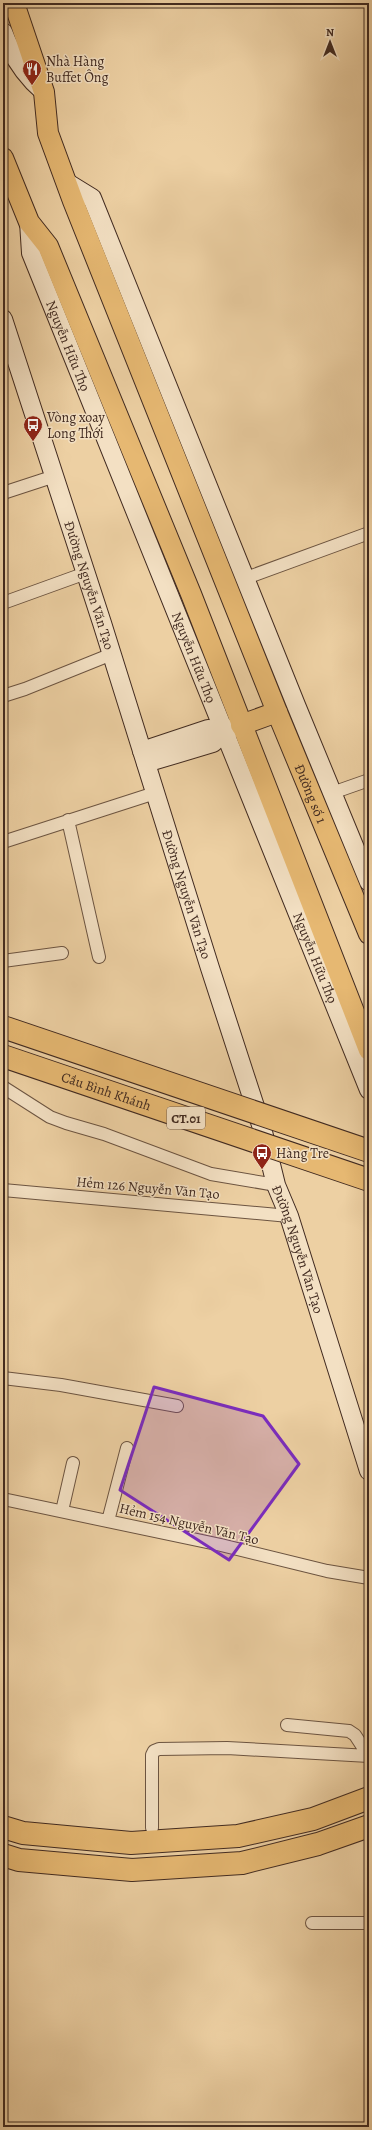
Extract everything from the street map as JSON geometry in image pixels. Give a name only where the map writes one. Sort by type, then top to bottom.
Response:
[{"type":"highway","name":"Cầu Bình Khánh","points":[[3,1027],[369,1151]]},
{"type":"highway","name":"Cầu Bình Khánh","points":[[3,1056],[369,1180]]},
{"type":"highway","points":[[3,1827],[23,1833],[131,1843],[238,1836],[313,1819],[369,1798]]},
{"type":"highway","points":[[3,1855],[19,1860],[132,1870],[242,1863],[318,1844],[369,1826]]},
{"type":"main road","points":[[17,6],[44,92],[48,133],[66,182],[286,709]]},
{"type":"main road","points":[[3,32],[21,69],[44,92]]},
{"type":"main road","name":"Nguyễn Hữu Thọ","points":[[3,158],[6,176],[29,222],[48,246],[161,519],[233,728],[369,1090]]},
{"type":"main road","points":[[66,182],[92,198],[246,578],[286,709]]},
{"type":"main road","name":"Đường Nguyễn Văn Tạo","points":[[3,319],[112,654],[262,1128],[276,1185],[289,1216],[369,1470]]},
{"type":"main road","points":[[144,757],[213,743],[233,728],[286,709]]},
{"type":"main road","name":"Đường số 1","points":[[286,709],[332,793]]},
{"type":"main road","name":"Đường số 1","points":[[286,709],[345,875],[369,934]]},
{"type":"main road","name":"Nguyễn Hữu Thọ","points":[[233,728],[369,1050]]},
{"type":"main road","points":[[332,793],[369,882]]},
{"type":"street","points":[[3,493],[55,476]]},
{"type":"street","points":[[246,578],[369,534]]},
{"type":"street","points":[[3,603],[86,573]]},
{"type":"street","points":[[3,696],[25,689],[112,654]]},
{"type":"street","points":[[332,793],[369,780]]},
{"type":"street","points":[[3,842],[155,793]]},
{"type":"street","points":[[68,820],[99,957]]},
{"type":"street","points":[[3,961],[62,953]]},
{"type":"street","points":[[3,1087],[50,1117],[66,1123],[104,1134],[210,1174],[276,1185]]},
{"type":"street","name":"Hẻm 126 Nguyễn Văn Tạo","points":[[3,1190],[289,1216]]},
{"type":"street","points":[[3,1378],[61,1385],[177,1406]]},
{"type":"street","points":[[108,1521],[127,1448]]},
{"type":"street","points":[[62,1511],[73,1463]]},
{"type":"street","name":"Hẻm 154 Nguyễn Văn Tạo","points":[[3,1499],[221,1545],[327,1571],[369,1578]]},
{"type":"street","points":[[287,1725],[353,1732],[369,1756]]},
{"type":"street","points":[[152,1828],[152,1755],[154,1750],[159,1748],[227,1748],[369,1756]]},
{"type":"street","points":[[312,1923],[369,1923]]},
{"type":"highlighted area","points":[[154,1387],[263,1416],[299,1464],[229,1560],[120,1490]]},
{"type":"place","name":"Nhà Hàng Buffet Ông","points":[[32,86]]},
{"type":"place","name":"Vòng xoay Long Thới","points":[[33,442]]},
{"type":"place","name":"Hàng Tre","points":[[262,1170]]}]
